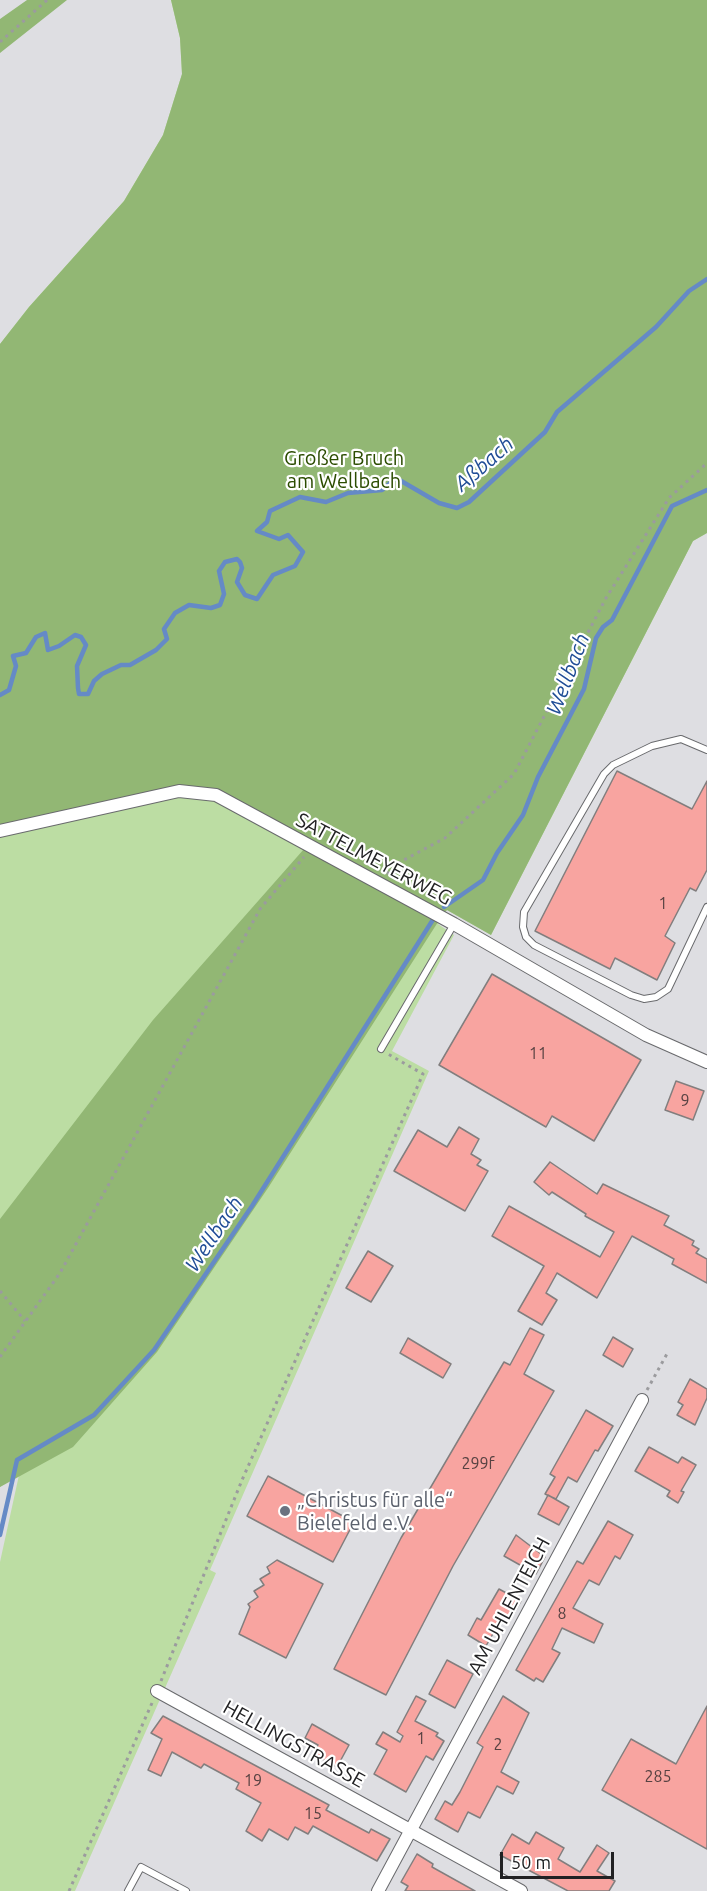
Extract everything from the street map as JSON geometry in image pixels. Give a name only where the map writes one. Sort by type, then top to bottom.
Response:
[{"type":"street","name":"SATTELMEYERWEG","points":[[0,831],[179,791],[216,795],[454,924],[646,1035],[706,1060]]},
{"type":"street","name":"AM UHLENTEICH","points":[[411,1831],[642,1400]]},
{"type":"street","name":"HELLINGSTRASSE","points":[[157,1691],[521,1891]]},
{"type":"street","points":[[378,1891],[411,1831]]},
{"type":"lane","points":[[707,750],[681,739],[652,746],[613,765],[604,774],[524,912],[523,927],[526,937],[534,945],[631,995],[644,999],[656,997],[668,989],[707,907]]},
{"type":"lane","points":[[381,1049],[454,924]]},
{"type":"lane","points":[[128,1891],[141,1867],[186,1891]]},
{"type":"path","points":[[0,42],[47,0]]},
{"type":"path","points":[[377,883],[400,862],[445,838],[514,774],[613,588],[669,498],[707,463]]},
{"type":"path","points":[[0,1357],[60,1273],[260,909],[312,848]]},
{"type":"path","points":[[69,1891],[157,1691],[242,1480],[423,1074],[381,1049]]},
{"type":"path","points":[[0,1291],[25,1321]]},
{"type":"path","points":[[642,1400],[668,1352]]},
{"type":"green space","points":[[27,0],[67,0],[0,53],[0,19]]},
{"type":"green space","name":"Großer Bruch am Wellbach","points":[[171,0],[707,0],[707,533],[693,541],[491,935],[447,910],[438,924],[454,935],[392,1051],[429,1071],[210,1570],[216,1573],[75,1891],[0,1891],[0,1562],[19,1475],[0,1487],[0,344],[29,307],[124,201],[163,135],[182,74],[180,38]]},
{"type":"green space","name":"Großer Bruch am Wellbach","points":[[171,0],[707,0],[707,533],[693,541],[491,935],[447,910],[444,913],[217,790],[182,785],[0,825],[0,344],[29,307],[124,201],[163,135],[182,74],[180,38]]},
{"type":"green space","points":[[304,849],[438,922],[268,1188],[157,1352],[73,1447],[0,1487],[0,1219],[153,1020]]},
{"type":"building","points":[[617,771],[692,809],[707,781],[707,870],[696,891],[690,888],[665,936],[675,943],[657,980],[615,958],[610,969],[535,931]]},
{"type":"building","points":[[492,974],[641,1060],[594,1141],[552,1116],[546,1127],[439,1065]]},
{"type":"building","points":[[676,1081],[704,1091],[693,1120],[665,1110]]},
{"type":"building","points":[[459,1127],[479,1139],[471,1154],[481,1160],[477,1165],[488,1171],[465,1211],[394,1171],[418,1130],[447,1147]]},
{"type":"building","points":[[550,1162],[597,1194],[603,1184],[669,1216],[664,1225],[694,1241],[692,1245],[699,1249],[696,1253],[707,1259],[707,1283],[672,1264],[674,1259],[632,1236],[597,1298],[557,1273],[546,1293],[557,1300],[542,1325],[518,1311],[544,1266],[492,1236],[509,1206],[600,1257],[614,1232],[585,1216],[586,1214],[552,1192],[549,1195],[534,1182]]},
{"type":"building","points":[[368,1251],[393,1266],[371,1302],[346,1288]]},
{"type":"building","points":[[530,1328],[544,1335],[524,1374],[554,1391],[453,1566],[386,1695],[334,1669],[401,1538],[504,1362],[510,1365]]},
{"type":"building","points":[[613,1337],[633,1349],[623,1367],[603,1355]]},
{"type":"building","points":[[408,1338],[451,1364],[443,1378],[400,1353]]},
{"type":"building","points":[[690,1379],[707,1389],[707,1398],[695,1425],[677,1415],[683,1405],[678,1402]]},
{"type":"building","points":[[586,1410],[613,1426],[598,1451],[595,1450],[577,1482],[568,1477],[556,1499],[545,1494],[555,1477],[550,1474]]},
{"type":"building","points":[[649,1447],[678,1463],[682,1457],[696,1465],[681,1491],[684,1492],[678,1503],[667,1496],[670,1491],[635,1471]]},
{"type":"building","points":[[268,1476],[354,1522],[333,1562],[247,1516]]},
{"type":"building","points":[[548,1495],[569,1507],[559,1525],[538,1514]]},
{"type":"building","points":[[608,1521],[633,1535],[620,1559],[615,1556],[599,1585],[589,1580],[573,1608],[603,1624],[594,1643],[562,1628],[552,1649],[560,1653],[543,1682],[536,1678],[534,1681],[516,1670],[577,1561],[583,1564]]},
{"type":"building","points":[[516,1535],[545,1557],[536,1574],[504,1556]]},
{"type":"building","points":[[277,1560],[323,1584],[286,1658],[239,1634],[250,1607],[248,1604],[258,1597],[254,1591],[264,1585],[260,1579],[270,1573],[267,1567]]},
{"type":"building","points":[[499,1589],[521,1601],[510,1620],[503,1616],[486,1646],[468,1635],[477,1618],[481,1620]]},
{"type":"building","points":[[447,1660],[473,1674],[455,1708],[429,1694]]},
{"type":"building","points":[[416,1696],[426,1701],[415,1721],[438,1733],[436,1736],[444,1741],[433,1760],[426,1756],[406,1792],[374,1774],[387,1750],[376,1744],[383,1732],[400,1742],[403,1736],[397,1732]]},
{"type":"building","points":[[503,1696],[529,1713],[501,1772],[519,1782],[513,1794],[497,1786],[480,1818],[468,1812],[458,1832],[435,1819],[445,1801],[452,1805],[460,1792],[483,1747],[477,1743]]},
{"type":"building","points":[[707,1706],[707,1849],[602,1790],[631,1739],[676,1764]]},
{"type":"building","points":[[163,1716],[329,1805],[326,1810],[369,1833],[371,1829],[390,1839],[377,1861],[313,1826],[308,1834],[295,1827],[288,1840],[269,1829],[262,1841],[246,1831],[261,1803],[236,1789],[239,1783],[204,1764],[201,1768],[172,1752],[161,1776],[148,1770],[162,1739],[151,1733]]},
{"type":"building","points":[[312,1724],[349,1745],[337,1767],[313,1754],[318,1745],[305,1738]]},
{"type":"building","points":[[536,1832],[564,1848],[558,1859],[580,1872],[597,1845],[609,1853],[597,1871],[615,1881],[609,1891],[568,1891],[500,1855],[512,1834],[529,1844]]},
{"type":"building","points":[[417,1854],[433,1864],[432,1867],[475,1891],[405,1891],[408,1886],[401,1882]]},
{"type":"waterway","name":"Aßbach","points":[[0,695],[9,690],[16,666],[13,656],[26,653],[36,637],[45,633],[48,650],[59,646],[75,635],[81,637],[86,645],[77,666],[78,688],[79,694],[88,694],[94,681],[102,674],[121,665],[130,665],[156,650],[167,639],[164,629],[175,613],[189,605],[211,608],[220,605],[224,594],[219,571],[225,562],[237,559],[240,562],[242,568],[237,582],[245,595],[257,599],[273,575],[295,566],[303,552],[288,535],[279,539],[257,531],[267,522],[270,511],[300,497],[326,502],[348,493],[382,490],[396,478],[439,503],[457,508],[469,502],[545,432],[557,412],[656,327],[689,291],[707,279]]},
{"type":"waterway","name":"Wellbach","points":[[444,907],[483,880],[497,853],[523,815],[538,777],[584,689],[596,638],[603,627],[612,620],[672,506],[707,490]]},
{"type":"waterway","name":"Wellbach","points":[[0,1535],[17,1460],[94,1415],[154,1350],[252,1206],[434,918]]},
{"type":"place","name":"„Christus für alle“ Bielefeld e.V.","points":[[285,1511]]}]
